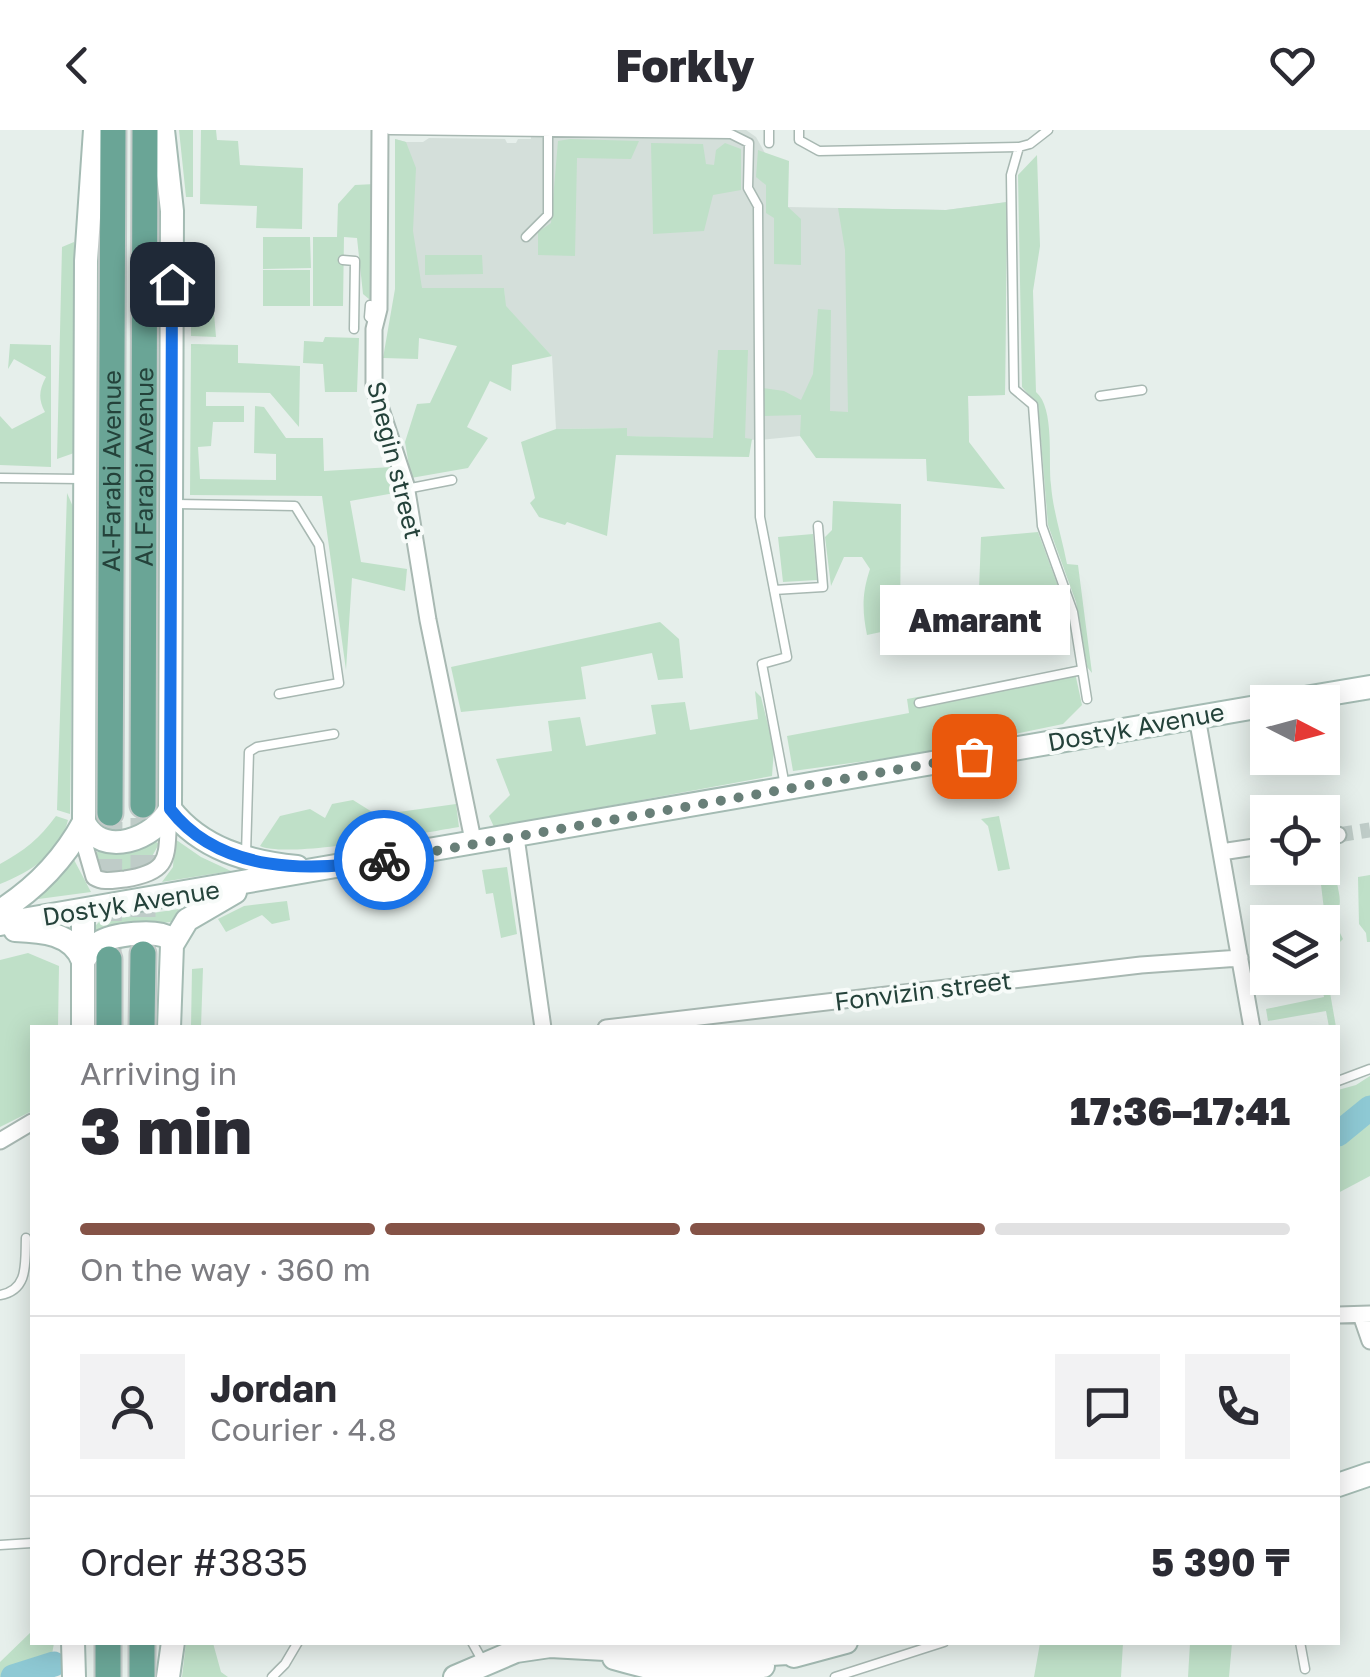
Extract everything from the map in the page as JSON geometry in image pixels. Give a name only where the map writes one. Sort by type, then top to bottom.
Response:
[{"type":"main road","points":[[0,911],[21,898],[57,862],[84,822],[86,261],[95,130]]},
{"type":"main road","name":"Al-Farabi Avenue","points":[[110,813],[113,130]]},
{"type":"main road","name":"Al Farabi Avenue","points":[[143,805],[146,130]]},
{"type":"main road","points":[[84,822],[98,839],[125,840],[155,830],[170,809],[172,211],[162,130]]},
{"type":"main road","points":[[1340,692],[1370,687]]},
{"type":"main road","name":"Dostyk Avenue","points":[[0,927],[1250,708]]},
{"type":"main road","points":[[170,809],[194,834],[246,858],[336,868]]},
{"type":"main road","points":[[172,945],[187,920],[256,882]]},
{"type":"main road","points":[[82,1025],[84,911]]},
{"type":"main road","points":[[0,927],[64,938],[76,946],[83,962]]},
{"type":"main road","points":[[83,962],[105,940],[155,932],[169,938],[169,1025]]},
{"type":"main road","points":[[142,954],[142,1025]]},
{"type":"main road","points":[[109,959],[109,1025]]},
{"type":"main road","points":[[1340,1484],[1370,1474]]},
{"type":"main road","points":[[74,1645],[74,1677]]},
{"type":"main road","points":[[108,1645],[108,1677]]},
{"type":"main road","points":[[142,1645],[142,1677]]},
{"type":"main road","points":[[168,1677],[173,1645]]},
{"type":"main road","points":[[593,1648],[609,1657],[685,1677],[715,1676],[834,1645]]},
{"type":"main road","points":[[456,1677],[516,1651],[550,1646],[682,1648],[774,1656],[806,1652]]},
{"type":"street","name":"Snegin street","points":[[380,130],[380,309],[374,388],[406,489],[428,620],[474,844]]},
{"type":"street","points":[[1197,717],[1251,1025]]},
{"type":"street","points":[[84,822],[84,846],[94,876],[107,881],[148,875],[160,866],[166,854],[170,809]]},
{"type":"street","points":[[516,837],[543,1025]]},
{"type":"street","points":[[1221,852],[1250,848]]},
{"type":"street","name":"Fonvizin street","points":[[631,1025],[1141,965],[1240,958]]},
{"type":"street","points":[[0,1141],[30,1123]]},
{"type":"street","points":[[1340,1316],[1365,1314],[1370,1341]]},
{"type":"lane","points":[[390,130],[512,138],[548,134],[732,134],[749,143],[748,188],[758,206],[760,517],[787,657],[762,664],[786,789]]},
{"type":"lane","points":[[769,130],[769,143]]},
{"type":"lane","points":[[799,130],[799,140],[819,151],[1019,147],[1048,130]]},
{"type":"lane","points":[[416,131],[416,142]]},
{"type":"lane","points":[[526,238],[548,215],[548,134]]},
{"type":"lane","points":[[1019,147],[1011,175],[1014,389],[1033,405],[1042,526],[1072,612],[1087,699]]},
{"type":"lane","points":[[343,260],[355,261],[354,329]]},
{"type":"lane","points":[[370,305],[369,318],[376,323]]},
{"type":"lane","points":[[1100,396],[1142,390]]},
{"type":"lane","points":[[0,478],[86,480]]},
{"type":"lane","points":[[406,489],[452,480]]},
{"type":"lane","points":[[171,504],[295,506],[319,545],[339,683],[279,694]]},
{"type":"lane","points":[[774,590],[823,587],[818,526]]},
{"type":"lane","points":[[919,702],[1082,670]]},
{"type":"lane","points":[[246,858],[249,752],[257,747],[334,734]]},
{"type":"lane","points":[[1340,1080],[1370,1070]]},
{"type":"lane","points":[[0,1295],[13,1293],[20,1286],[25,1274],[26,1238]]},
{"type":"lane","points":[[0,1545],[30,1543]]},
{"type":"lane","points":[[272,1677],[286,1664],[296,1645]]},
{"type":"lane","points":[[474,1645],[484,1664]]},
{"type":"lane","points":[[835,1677],[935,1645]]},
{"type":"lane","points":[[1300,1645],[1304,1669]]},
{"type":"shaded area","points":[[531,130],[746,130],[756,137],[770,162],[788,207],[946,210],[1007,202],[1005,395],[968,396],[969,442],[800,436],[760,440],[627,436],[626,428],[556,429],[552,356],[505,306],[504,288],[395,289],[395,139],[505,139],[507,143],[516,143],[518,139],[531,139]]},
{"type":"green space","points":[[179,130],[193,130],[193,197],[186,197]]},
{"type":"green space","points":[[201,130],[216,130],[217,140],[238,141],[240,165],[303,168],[302,229],[256,228],[257,206],[200,204]]},
{"type":"green space","points":[[395,139],[406,142],[416,168],[413,231],[422,288],[504,288],[506,306],[552,356],[512,365],[511,391],[490,381],[467,427],[488,438],[468,468],[411,478],[405,442],[417,404],[430,403],[457,346],[419,338],[418,359],[383,358],[395,289]]},
{"type":"green space","points":[[558,141],[639,141],[631,159],[577,158],[575,256],[538,255],[538,232],[551,223]]},
{"type":"green space","points":[[651,143],[703,144],[706,164],[714,165],[716,150],[725,143],[741,149],[741,190],[713,195],[704,231],[653,234]]},
{"type":"green space","points":[[758,150],[789,161],[788,207],[801,219],[801,265],[774,264],[774,218],[766,213],[766,185],[756,177]]},
{"type":"green space","points":[[1037,155],[1040,246],[1033,291],[1036,392],[1046,410],[1052,495],[1067,564],[1078,565],[1092,673],[1087,667],[1076,602],[1048,525],[1038,405],[1022,387],[1018,175]]},
{"type":"green space","points":[[375,184],[376,305],[363,294],[357,238],[344,237],[343,306],[313,306],[313,237],[337,237],[338,204],[355,185]]},
{"type":"green space","points":[[1007,202],[1005,395],[968,396],[969,442],[1005,489],[927,481],[926,459],[816,458],[800,436],[801,415],[764,416],[763,388],[784,391],[801,400],[813,374],[818,309],[831,310],[830,411],[848,412],[845,250],[838,208],[946,210]]},
{"type":"green space","points":[[263,237],[310,237],[311,268],[263,269]]},
{"type":"green space","points":[[74,242],[74,453],[57,459],[62,247]]},
{"type":"green space","points":[[425,255],[482,255],[483,274],[425,275]]},
{"type":"green space","points":[[263,270],[310,270],[310,306],[263,306]]},
{"type":"green space","points":[[191,282],[205,282],[201,312],[214,313],[216,337],[191,336]]},
{"type":"green space","points":[[325,337],[359,338],[357,392],[325,392],[323,364],[303,363],[304,341],[323,342]]},
{"type":"green space","points":[[10,344],[51,345],[51,467],[0,465],[0,416],[12,429],[45,412],[40,394],[46,377],[14,359],[8,369]]},
{"type":"green space","points":[[191,344],[238,345],[238,363],[300,366],[299,427],[270,393],[206,392],[206,406],[244,406],[244,422],[213,422],[211,446],[198,447],[200,479],[276,480],[276,454],[254,453],[255,406],[264,407],[286,438],[323,438],[324,471],[392,467],[400,492],[350,501],[361,562],[407,569],[405,591],[352,578],[346,670],[322,496],[190,495]]},
{"type":"green space","points":[[718,350],[748,350],[745,438],[752,439],[749,457],[616,455],[607,536],[539,517],[530,503],[535,498],[521,442],[556,429],[627,428],[627,436],[713,438]]},
{"type":"green space","points":[[67,493],[74,509],[70,814],[57,810]]},
{"type":"green space","points":[[833,501],[901,504],[900,628],[867,635],[864,602],[870,569],[862,557],[844,557],[831,586],[825,537],[832,530]]},
{"type":"green space","points":[[1038,532],[1062,597],[978,616],[981,537]]},
{"type":"green space","points":[[813,534],[817,580],[783,582],[778,537]]},
{"type":"green space","points":[[660,622],[679,639],[683,678],[658,680],[652,653],[581,667],[586,699],[461,712],[451,667]]},
{"type":"green space","points":[[1074,668],[1082,705],[1063,724],[924,753],[793,771],[787,736],[909,713],[907,699]]},
{"type":"green space","points":[[755,691],[761,697],[774,749],[772,776],[494,827],[489,816],[510,795],[496,759],[552,751],[548,721],[580,717],[586,746],[656,734],[651,705],[685,702],[690,730],[758,719]]},
{"type":"green space","points":[[353,800],[377,815],[456,804],[459,827],[326,847],[260,846],[280,816],[310,809],[325,818],[332,804]]},
{"type":"green space","points":[[56,816],[68,820],[51,852],[22,874],[0,884],[0,864],[31,843]]},
{"type":"green space","points":[[999,816],[1010,869],[998,871],[988,826],[981,819]]},
{"type":"green space","points":[[175,839],[231,871],[162,882],[173,867]]},
{"type":"green space","points":[[155,841],[159,844],[146,867],[115,874],[97,868],[92,857],[96,852],[118,851]]},
{"type":"green space","points":[[72,856],[91,892],[31,900]]},
{"type":"green space","points":[[507,867],[517,934],[501,938],[493,893],[486,894],[482,870]]},
{"type":"green space","points":[[1370,875],[1367,942],[1359,924],[1358,877]]},
{"type":"green space","points":[[1321,885],[1337,885],[1339,905],[1323,905]]},
{"type":"green space","points":[[287,901],[290,920],[272,924],[262,915],[226,932],[218,919],[244,906]]},
{"type":"green space","points":[[179,909],[171,922],[89,932],[100,921]]},
{"type":"green space","points":[[28,953],[59,966],[58,1025],[30,1025],[30,1112],[0,1127],[0,960]]},
{"type":"green space","points":[[203,968],[201,1025],[191,1025],[192,969]]},
{"type":"green space","points":[[1330,995],[1336,1025],[1329,1025],[1326,1011],[1268,1021],[1266,1009]]},
{"type":"green space","points":[[1370,1076],[1370,1176],[1340,1192],[1340,1089]]},
{"type":"green space","points":[[30,1633],[30,1645],[54,1645],[48,1677],[0,1677],[0,1662]]},
{"type":"green space","points":[[186,1645],[214,1645],[221,1672],[228,1677],[182,1677]]},
{"type":"green space","points":[[1040,1645],[1123,1645],[1121,1677],[1034,1677]]},
{"type":"green space","points":[[1190,1645],[1232,1645],[1229,1677],[1188,1677]]},
{"type":"waterway","points":[[1340,1132],[1370,1108]]},
{"type":"waterway","points":[[13,1677],[54,1664]]},
{"type":"tunnel","points":[[143,805],[143,954]]},
{"type":"tunnel","points":[[109,958],[110,813]]},
{"type":"tunnel","points":[[1340,835],[1370,830]]},
{"type":"way so far","points":[[384,860],[974,756]]},
{"type":"place","name":"Amarant","points":[[974,756]]},
{"type":"route","points":[[172,284],[170,809],[184,827],[236,856],[270,864],[336,868],[384,860]]}]
